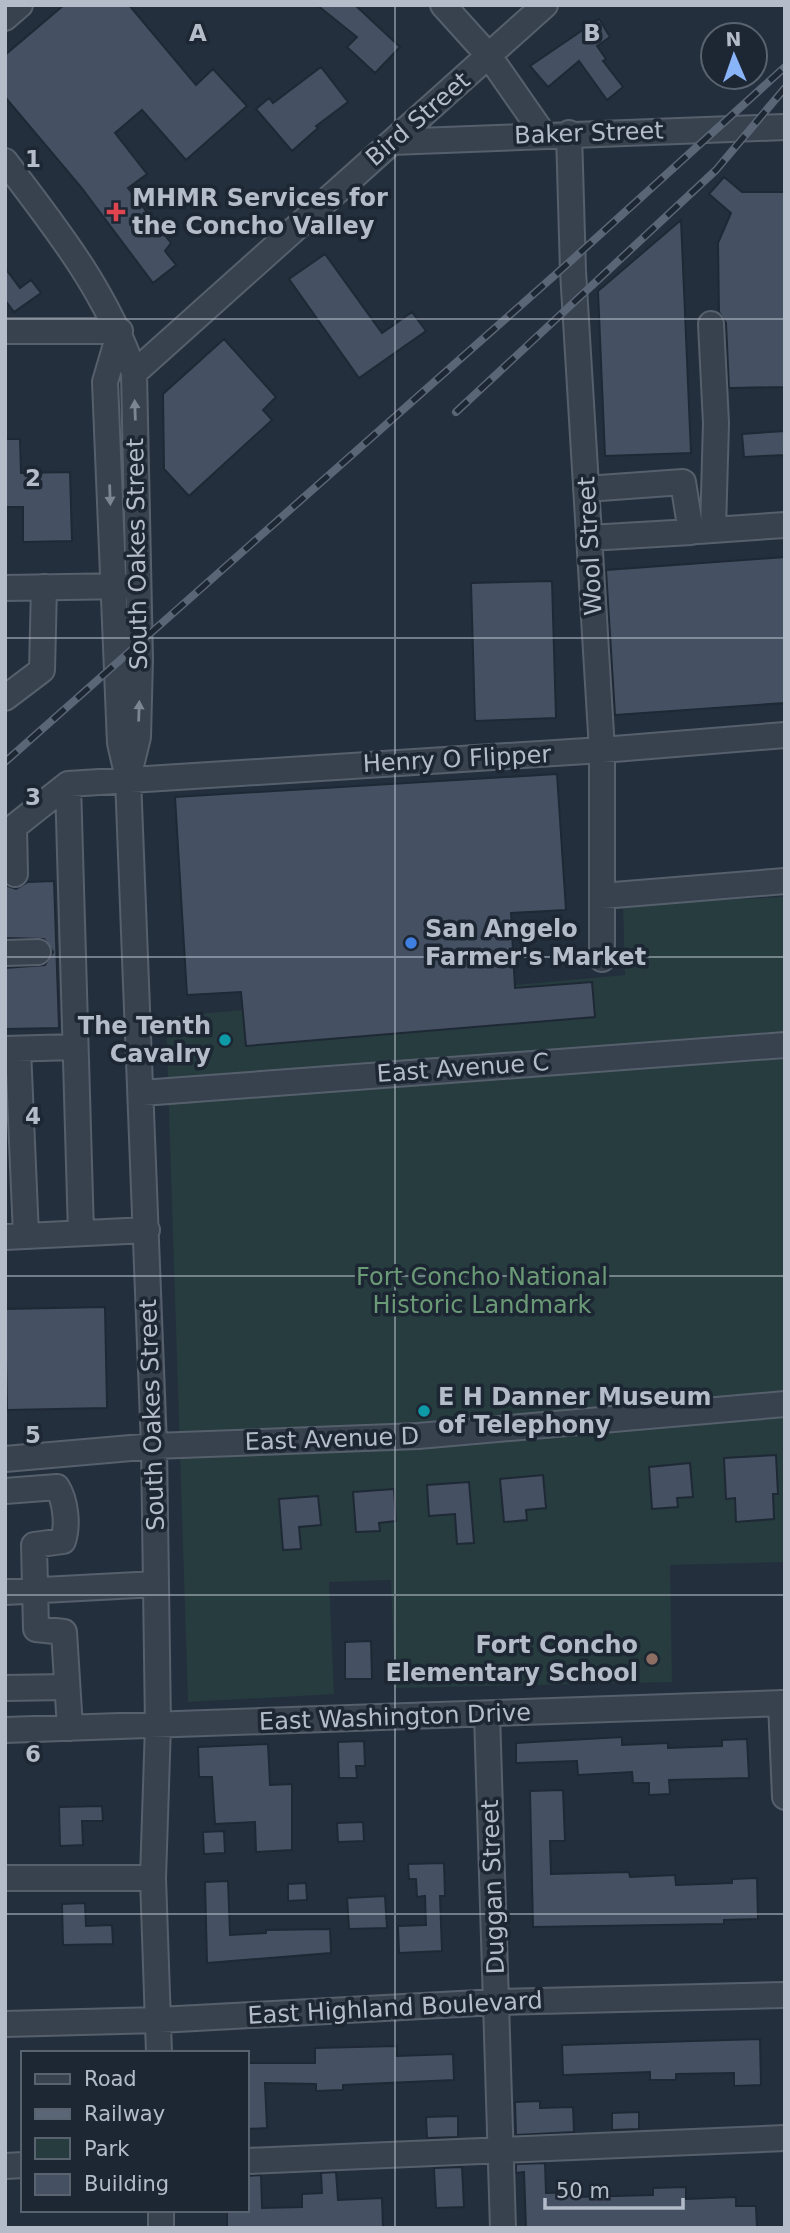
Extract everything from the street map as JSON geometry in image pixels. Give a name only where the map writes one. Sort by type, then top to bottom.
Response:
[{"type":"street","points":[[5,18],[20,5]]},
{"type":"street","points":[[443,5],[489,56],[544,135]]},
{"type":"street","name":"Bird Street","points":[[134,373],[545,5]]},
{"type":"street","name":"Baker Street","points":[[392,142],[569,133],[785,127]]},
{"type":"street","name":"Wool Street","points":[[569,133],[602,750],[602,959]]},
{"type":"street","name":"South Oakes Street","points":[[5,161],[78,256],[120,331],[134,373],[140,585],[138,737],[128,778]]},
{"type":"street","points":[[702,531],[716,423],[711,324]]},
{"type":"street","points":[[5,331],[120,331]]},
{"type":"street","name":"South Oakes Street","points":[[120,331],[105,382],[120,743],[128,778],[154,1446],[158,1725],[153,1878],[159,2051]]},
{"type":"street","points":[[586,489],[684,482],[702,531]]},
{"type":"street","points":[[589,538],[785,525]]},
{"type":"street","points":[[5,588],[140,585]]},
{"type":"street","points":[[5,698],[42,670],[44,587]]},
{"type":"street","name":"Henry O Flipper","points":[[68,784],[128,778],[602,750],[785,734]]},
{"type":"street","points":[[15,874],[10,831],[68,784]]},
{"type":"street","points":[[68,784],[81,1233]]},
{"type":"street","points":[[602,896],[785,881]]},
{"type":"street","points":[[5,953],[38,952]]},
{"type":"street","name":"East Avenue C","points":[[142,1093],[785,1045]]},
{"type":"street","points":[[75,1046],[12,1049],[16,1237],[147,1230]]},
{"type":"street","name":"East Avenue D","points":[[5,1459],[154,1446],[418,1436],[785,1404]]},
{"type":"street","points":[[55,1455],[57,1487],[64,1503],[66,1533],[63,1541],[34,1545],[36,1629],[64,1632],[70,1728]]},
{"type":"street","points":[[5,1491],[57,1487]]},
{"type":"street","points":[[5,1592],[156,1584]]},
{"type":"street","points":[[5,1688],[67,1687]]},
{"type":"street","points":[[783,1703],[785,1797]]},
{"type":"street","name":"East Washington Drive","points":[[5,1730],[783,1703]]},
{"type":"street","name":"Duggan Street","points":[[487,1714],[503,2228]]},
{"type":"street","points":[[5,1878],[153,1878]]},
{"type":"street","name":"East Highland Boulevard","points":[[5,2024],[159,2020],[497,2002],[785,1995]]},
{"type":"street","points":[[248,2161],[500,2148],[785,2138]]},
{"type":"green space","name":"Fort Concho National Historic Landmark","points":[[785,897],[785,1562],[670,1565],[672,1682],[395,1688],[391,1580],[329,1582],[334,1694],[188,1702],[166,1017],[625,975],[623,904]]},
{"type":"building","points":[[64,5],[129,5],[196,85],[213,69],[247,106],[186,160],[142,110],[115,133],[147,174],[128,188],[171,243],[165,251],[176,265],[153,283],[81,187],[5,97],[5,55]]},
{"type":"building","points":[[317,5],[355,5],[400,47],[375,73],[347,47],[357,37]]},
{"type":"building","points":[[599,19],[610,37],[597,46],[606,59],[603,61],[623,87],[607,100],[579,61],[548,87],[530,66]]},
{"type":"building","points":[[321,67],[348,102],[316,126],[318,128],[292,151],[256,109],[269,98],[273,103]]},
{"type":"building","points":[[724,177],[742,192],[785,192],[785,387],[729,388],[726,323],[719,312],[718,243],[731,213],[709,194]]},
{"type":"building","points":[[681,220],[691,453],[605,456],[598,291]]},
{"type":"building","points":[[325,254],[382,333],[412,312],[426,331],[359,378],[289,279]]},
{"type":"building","points":[[5,268],[20,288],[31,280],[41,293],[14,312],[5,300]]},
{"type":"building","points":[[224,339],[276,397],[263,410],[272,420],[189,496],[164,469],[163,394]]},
{"type":"building","points":[[785,431],[785,455],[744,457],[742,434]]},
{"type":"building","points":[[5,439],[20,439],[21,473],[70,472],[72,541],[23,542],[23,507],[5,507]]},
{"type":"building","points":[[785,557],[785,703],[615,715],[606,570]]},
{"type":"building","points":[[552,581],[556,718],[475,721],[471,583]]},
{"type":"building","points":[[557,774],[566,910],[511,913],[515,988],[592,982],[595,1017],[246,1046],[241,992],[187,995],[175,797]]},
{"type":"building","points":[[54,881],[59,1028],[5,1029],[5,968],[45,965],[53,952],[44,939],[5,938],[5,885],[16,889],[28,882]]},
{"type":"building","points":[[105,1307],[107,1408],[7,1410],[5,1309]]},
{"type":"building","points":[[776,1455],[778,1494],[773,1494],[774,1519],[736,1522],[735,1498],[726,1499],[724,1458]]},
{"type":"building","points":[[690,1463],[693,1497],[677,1498],[678,1507],[652,1509],[649,1467]]},
{"type":"building","points":[[543,1475],[546,1508],[526,1510],[527,1520],[504,1522],[500,1479]]},
{"type":"building","points":[[469,1482],[474,1543],[457,1544],[455,1514],[429,1516],[427,1485]]},
{"type":"building","points":[[394,1489],[396,1521],[379,1523],[380,1531],[356,1532],[353,1492]]},
{"type":"building","points":[[318,1496],[321,1525],[299,1527],[301,1549],[283,1550],[279,1499]]},
{"type":"building","points":[[371,1641],[372,1679],[345,1679],[345,1642]]},
{"type":"building","points":[[622,1737],[622,1745],[668,1743],[668,1748],[722,1746],[722,1740],[747,1739],[749,1778],[669,1780],[670,1794],[649,1795],[649,1783],[633,1783],[632,1772],[578,1775],[577,1761],[516,1763],[516,1743]]},
{"type":"building","points":[[364,1741],[365,1766],[356,1766],[357,1778],[339,1778],[338,1742]]},
{"type":"building","points":[[268,1744],[270,1785],[292,1784],[292,1850],[256,1852],[255,1822],[215,1824],[212,1777],[199,1777],[198,1747]]},
{"type":"building","points":[[563,1790],[565,1841],[550,1841],[551,1874],[629,1872],[630,1877],[675,1875],[676,1885],[732,1883],[732,1879],[757,1878],[758,1919],[724,1920],[724,1924],[533,1927],[530,1791]]},
{"type":"building","points":[[102,1806],[103,1821],[82,1821],[83,1845],[60,1846],[59,1807]]},
{"type":"building","points":[[363,1822],[364,1841],[338,1842],[337,1823]]},
{"type":"building","points":[[224,1831],[225,1853],[204,1854],[203,1832]]},
{"type":"building","points":[[444,1863],[445,1896],[440,1896],[442,1951],[399,1953],[398,1926],[426,1925],[425,1896],[417,1897],[416,1879],[409,1879],[408,1864]]},
{"type":"building","points":[[228,1881],[230,1935],[266,1933],[266,1930],[330,1929],[331,1953],[207,1963],[205,1882]]},
{"type":"building","points":[[306,1883],[307,1900],[288,1901],[288,1884]]},
{"type":"building","points":[[385,1896],[387,1928],[349,1929],[347,1898]]},
{"type":"building","points":[[85,1903],[86,1926],[112,1925],[113,1944],[63,1945],[62,1904]]},
{"type":"building","points":[[760,2039],[761,2085],[734,2086],[734,2073],[676,2074],[676,2080],[650,2080],[650,2072],[563,2075],[562,2045]]},
{"type":"building","points":[[397,2046],[397,2056],[453,2054],[454,2080],[343,2085],[343,2090],[316,2091],[316,2084],[265,2083],[267,2128],[248,2129],[248,2063],[315,2063],[315,2048]]},
{"type":"building","points":[[540,2101],[540,2108],[573,2107],[574,2132],[516,2135],[515,2102]]},
{"type":"building","points":[[639,2112],[639,2129],[612,2130],[612,2113]]},
{"type":"building","points":[[458,2116],[458,2137],[427,2138],[426,2117]]},
{"type":"building","points":[[545,2163],[546,2193],[577,2192],[577,2197],[653,2195],[653,2188],[686,2187],[686,2199],[736,2197],[736,2206],[756,2206],[757,2228],[526,2228],[524,2172],[516,2173],[516,2164]]},
{"type":"building","points":[[462,2167],[464,2207],[436,2208],[434,2168]]},
{"type":"building","points":[[336,2172],[338,2200],[382,2198],[383,2228],[227,2228],[227,2212],[248,2212],[248,2176],[261,2175],[262,2208],[302,2207],[302,2194],[322,2193],[321,2173]]},
{"type":"railway","points":[[5,762],[573,259],[785,67]]},
{"type":"railway","points":[[456,412],[716,170],[785,88]]},
{"type":"place","name":"MHMR Services for the Concho Valley","points":[[116,212]]},
{"type":"place","name":"San Angelo Farmer's Market","points":[[411,943]]},
{"type":"place","name":"The Tenth Cavalry","points":[[225,1040]]},
{"type":"place","name":"E H Danner Museum of Telephony","points":[[424,1411]]},
{"type":"place","name":"Fort Concho Elementary School","points":[[652,1659]]}]
